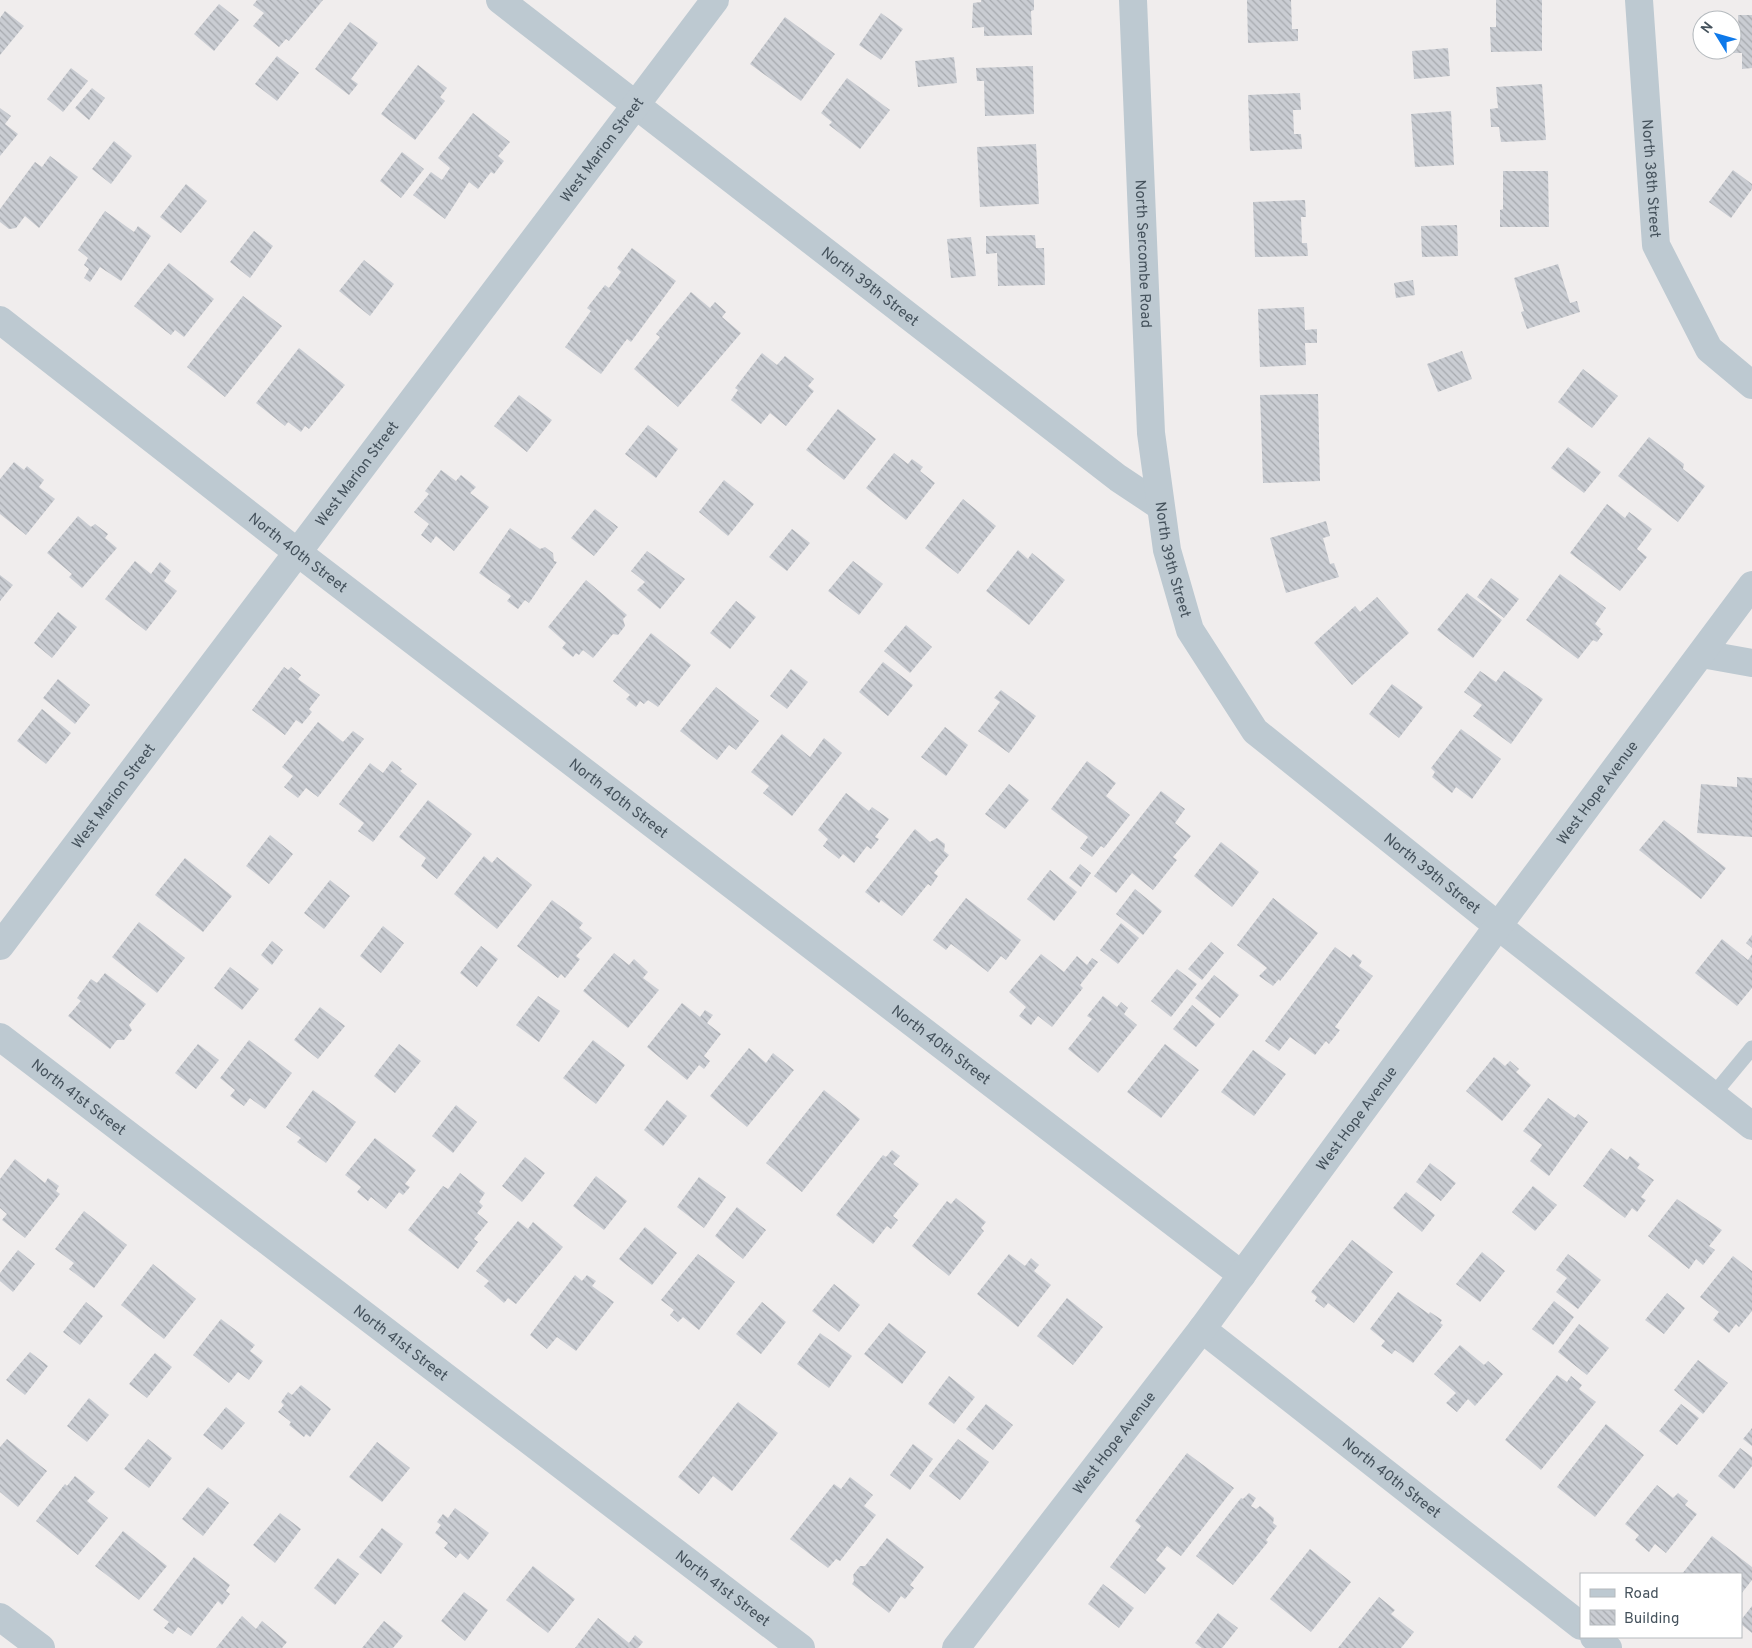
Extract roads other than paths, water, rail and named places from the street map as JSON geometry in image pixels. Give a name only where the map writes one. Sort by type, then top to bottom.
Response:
[{"type":"street","name":"North 39th Street","points":[[500,0],[1110,472],[1160,506],[1167,550],[1190,630],[1255,731],[1752,1126]]},
{"type":"street","name":"West Marion Street","points":[[0,946],[715,0]]},
{"type":"street","name":"North Sercombe Road","points":[[1133,0],[1151,433],[1160,506]]},
{"type":"street","name":"North 38th Street","points":[[1639,0],[1656,245],[1709,349],[1752,385]]},
{"type":"street","name":"North 40th Street","points":[[0,320],[297,552],[1242,1274]]},
{"type":"street","name":"West Hope Avenue","points":[[956,1648],[1202,1330],[1498,926],[1752,585]]},
{"type":"street","points":[[1702,654],[1752,663]]},
{"type":"street","name":"North 41st Street","points":[[0,1037],[801,1648]]},
{"type":"street","name":"North 40th Street","points":[[1202,1330],[1580,1625]]},
{"type":"street","points":[[0,1617],[41,1648]]},
{"type":"street","points":[[1595,1638],[1608,1648]]},
{"type":"lane","points":[[1713,1095],[1752,1048]]}]
